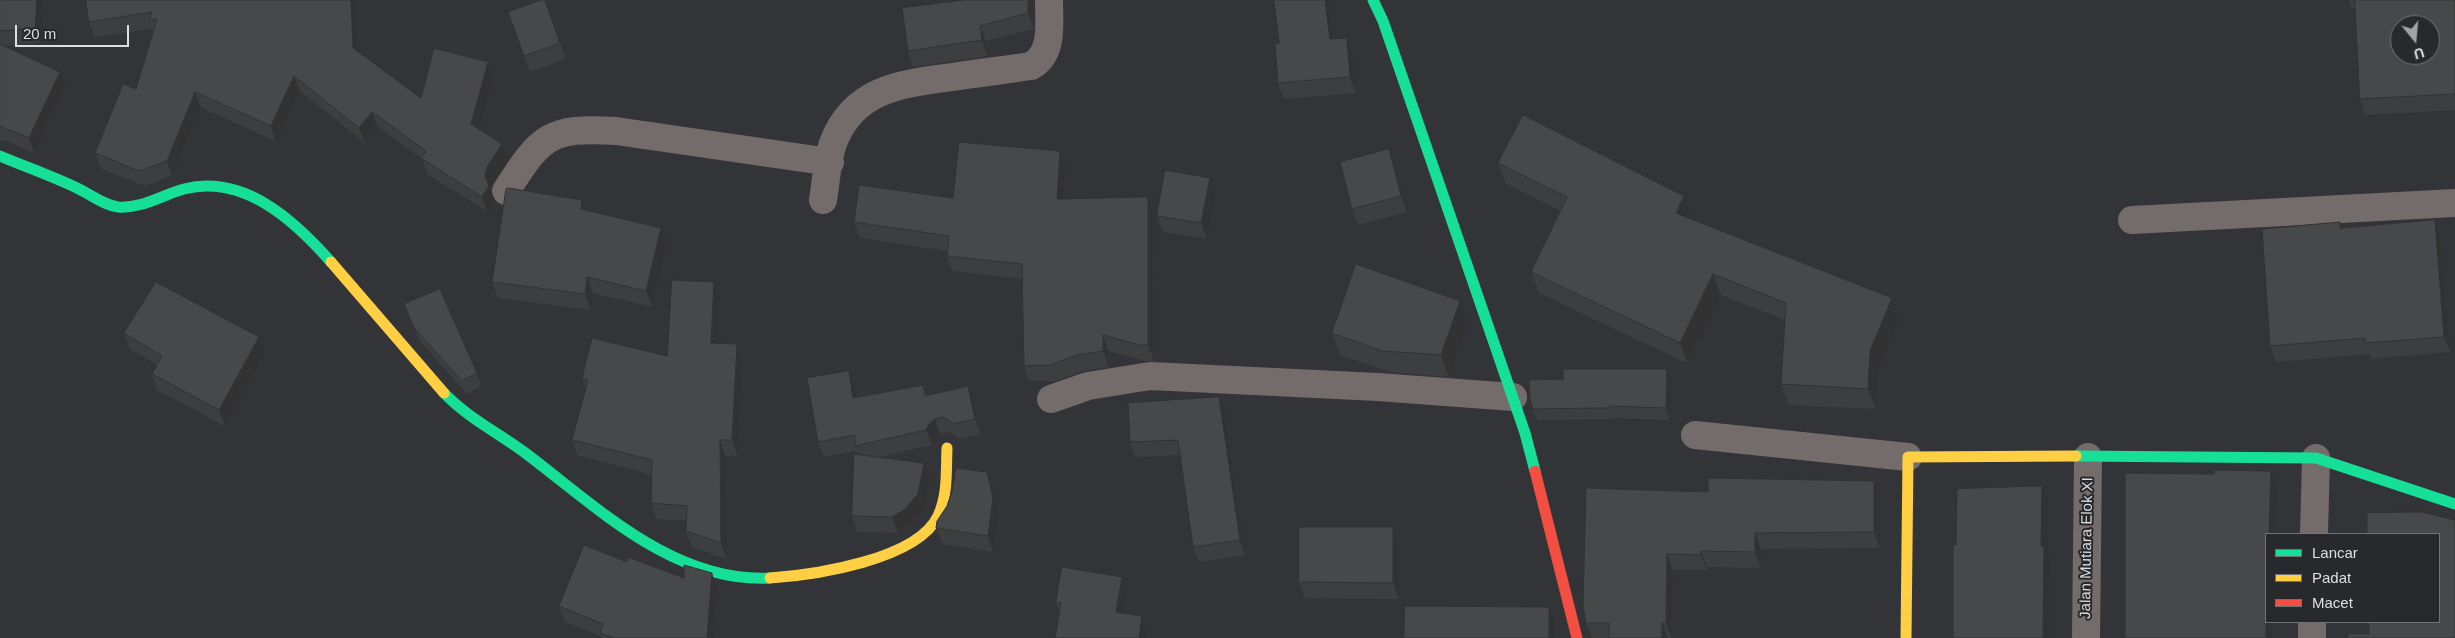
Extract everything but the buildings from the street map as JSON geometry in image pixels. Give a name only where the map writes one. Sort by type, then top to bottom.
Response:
[{"type":"street","points":[[823,200],[833,144],[847,118],[861,104],[875,94],[900,84],[1031,66],[1041,61],[1046,52],[1049,0]]},
{"type":"street","points":[[1373,0],[1383,21],[1513,397],[1531,455],[1577,638]]},
{"type":"street","points":[[506,191],[528,157],[548,138],[561,132],[581,129],[616,131],[830,162]]},
{"type":"street","points":[[0,156],[118,207],[143,204],[199,186],[216,184],[242,191],[256,199],[277,212],[311,239],[401,340],[447,396],[471,418],[515,446],[645,542],[695,566],[731,577],[773,577],[815,572],[885,557],[906,548],[927,534],[936,523],[943,501],[947,448]]},
{"type":"street","points":[[2132,220],[2455,203]]},
{"type":"street","points":[[1050,399],[1088,386],[1150,376],[1378,387],[1513,397]]},
{"type":"street","points":[[1695,435],[1908,457],[2209,456],[2316,458],[2455,504]]},
{"type":"street","points":[[1906,638],[1908,457]]},
{"type":"street","name":"Jalan Mutiara Elok XI","points":[[2086,638],[2088,457]]},
{"type":"street","points":[[2314,533],[2316,458]]},
{"type":"street","points":[[2312,623],[2312,638]]},
{"type":"traffic: fast","points":[[1373,0],[1383,21],[1525,433],[1535,471]]},
{"type":"traffic: fast","points":[[0,156],[82,190],[107,204],[118,207],[135,206],[184,189],[206,186],[227,188],[247,194],[284,216],[317,246],[331,262]]},
{"type":"traffic: fast","points":[[444,393],[453,402],[524,452],[608,517],[669,555],[701,568],[735,576],[770,578]]},
{"type":"traffic: fast","points":[[2076,456],[2316,458],[2455,504]]},
{"type":"traffic: slow","points":[[331,262],[444,393]]},
{"type":"traffic: slow","points":[[770,578],[837,569],[863,562],[909,544],[927,531],[938,516],[943,500],[946,483],[947,448]]},
{"type":"traffic: slow","points":[[1906,638],[1908,457],[2076,456]]},
{"type":"traffic: jam","points":[[1535,471],[1577,638]]}]
